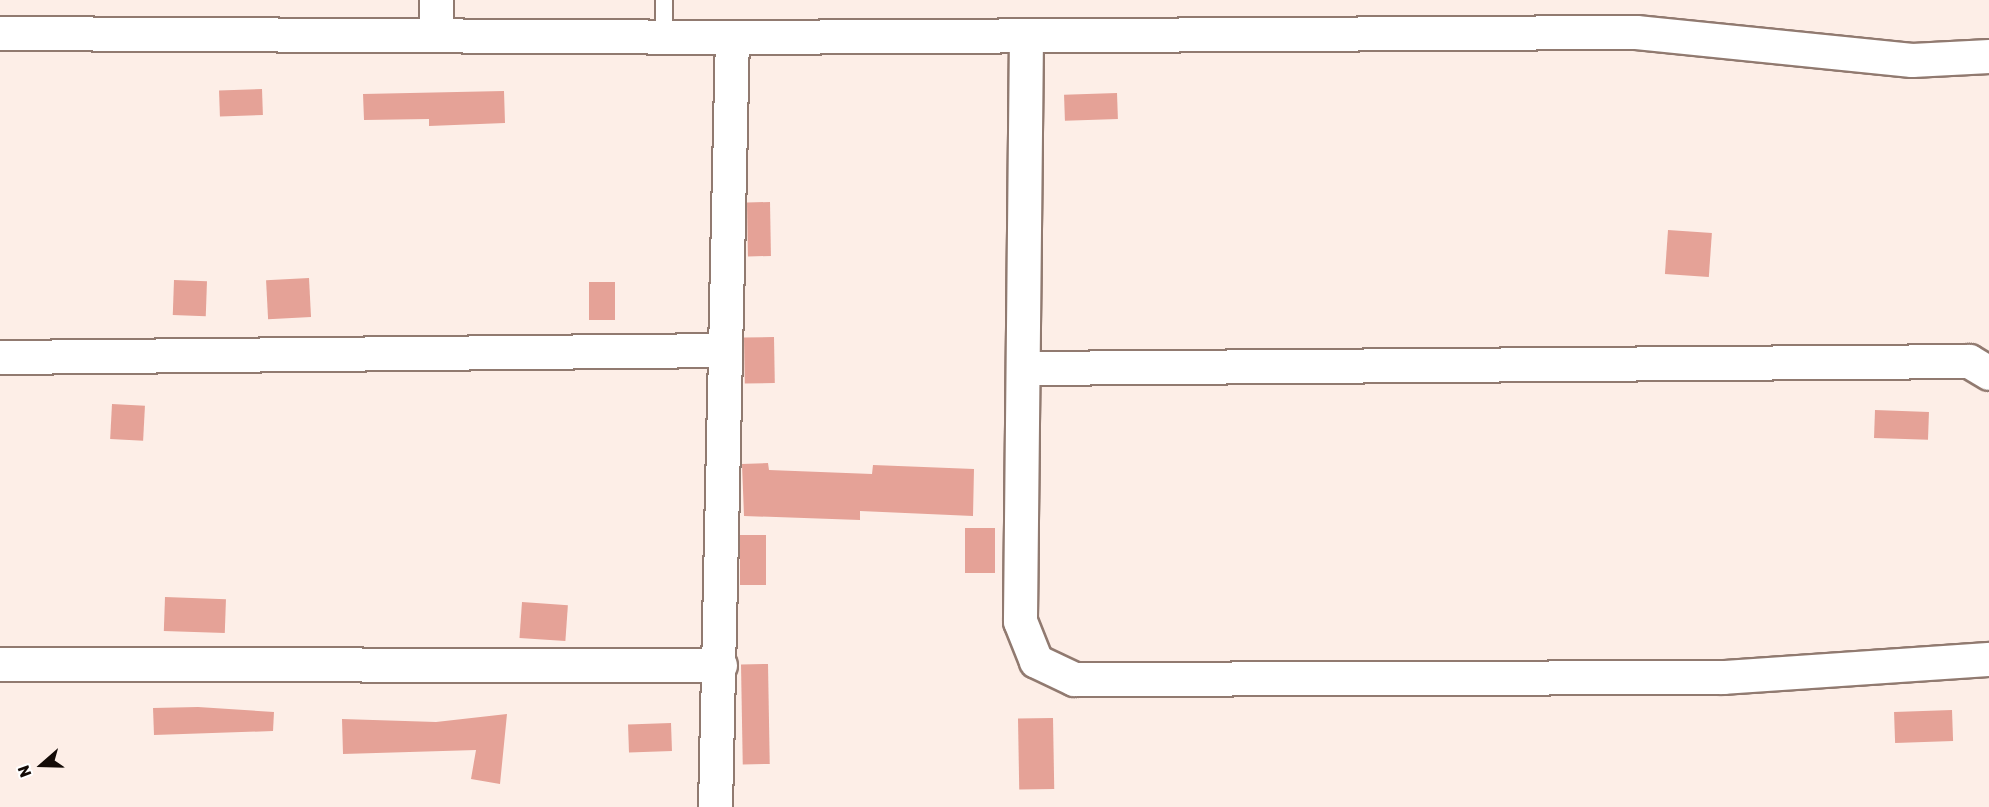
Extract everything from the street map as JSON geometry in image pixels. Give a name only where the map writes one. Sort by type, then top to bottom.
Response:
[{"type":"street","points":[[436,0],[436,34]]},
{"type":"street","points":[[0,33],[732,37],[1636,32],[1912,60],[1989,56]]},
{"type":"street","points":[[1026,35],[1020,621],[1036,661],[1074,679],[1723,677],[1989,659]]},
{"type":"street","points":[[715,807],[720,665],[723,350],[732,37]]},
{"type":"street","points":[[0,357],[723,350]]},
{"type":"street","points":[[1023,368],[1969,361],[1989,373]]},
{"type":"street","points":[[0,664],[720,665]]},
{"type":"lane","points":[[664,0],[664,36]]},
{"type":"building","points":[[262,89],[263,115],[220,116],[219,91]]},
{"type":"building","points":[[504,91],[505,123],[429,126],[429,119],[364,120],[363,94]]},
{"type":"building","points":[[1117,93],[1118,119],[1065,121],[1064,95]]},
{"type":"building","points":[[747,202],[770,202],[771,256],[748,256]]},
{"type":"building","points":[[1668,230],[1712,233],[1709,277],[1665,274]]},
{"type":"building","points":[[309,278],[311,317],[268,319],[266,280]]},
{"type":"building","points":[[174,280],[207,281],[206,316],[173,315]]},
{"type":"building","points":[[589,282],[615,282],[615,320],[589,320]]},
{"type":"building","points":[[774,337],[775,383],[745,384],[744,338]]},
{"type":"building","points":[[112,404],[145,406],[143,441],[110,439]]},
{"type":"building","points":[[1875,410],[1929,412],[1928,440],[1874,438]]},
{"type":"building","points":[[768,463],[769,470],[872,474],[873,465],[974,469],[973,516],[860,511],[860,520],[744,516],[742,464]]},
{"type":"building","points":[[965,528],[995,528],[995,573],[965,573]]},
{"type":"building","points":[[740,535],[766,535],[766,585],[740,585]]},
{"type":"building","points":[[165,597],[226,599],[225,633],[164,631]]},
{"type":"building","points":[[522,602],[568,605],[565,641],[519,638]]},
{"type":"building","points":[[741,664],[768,664],[770,764],[743,764]]},
{"type":"building","points":[[198,707],[274,712],[273,731],[154,735],[153,708]]},
{"type":"building","points":[[1952,710],[1953,741],[1895,743],[1894,712]]},
{"type":"building","points":[[507,714],[500,784],[471,779],[476,750],[343,754],[342,719],[436,722]]},
{"type":"building","points":[[1053,718],[1054,789],[1019,790],[1018,719]]},
{"type":"building","points":[[671,723],[672,751],[629,752],[628,725]]}]
